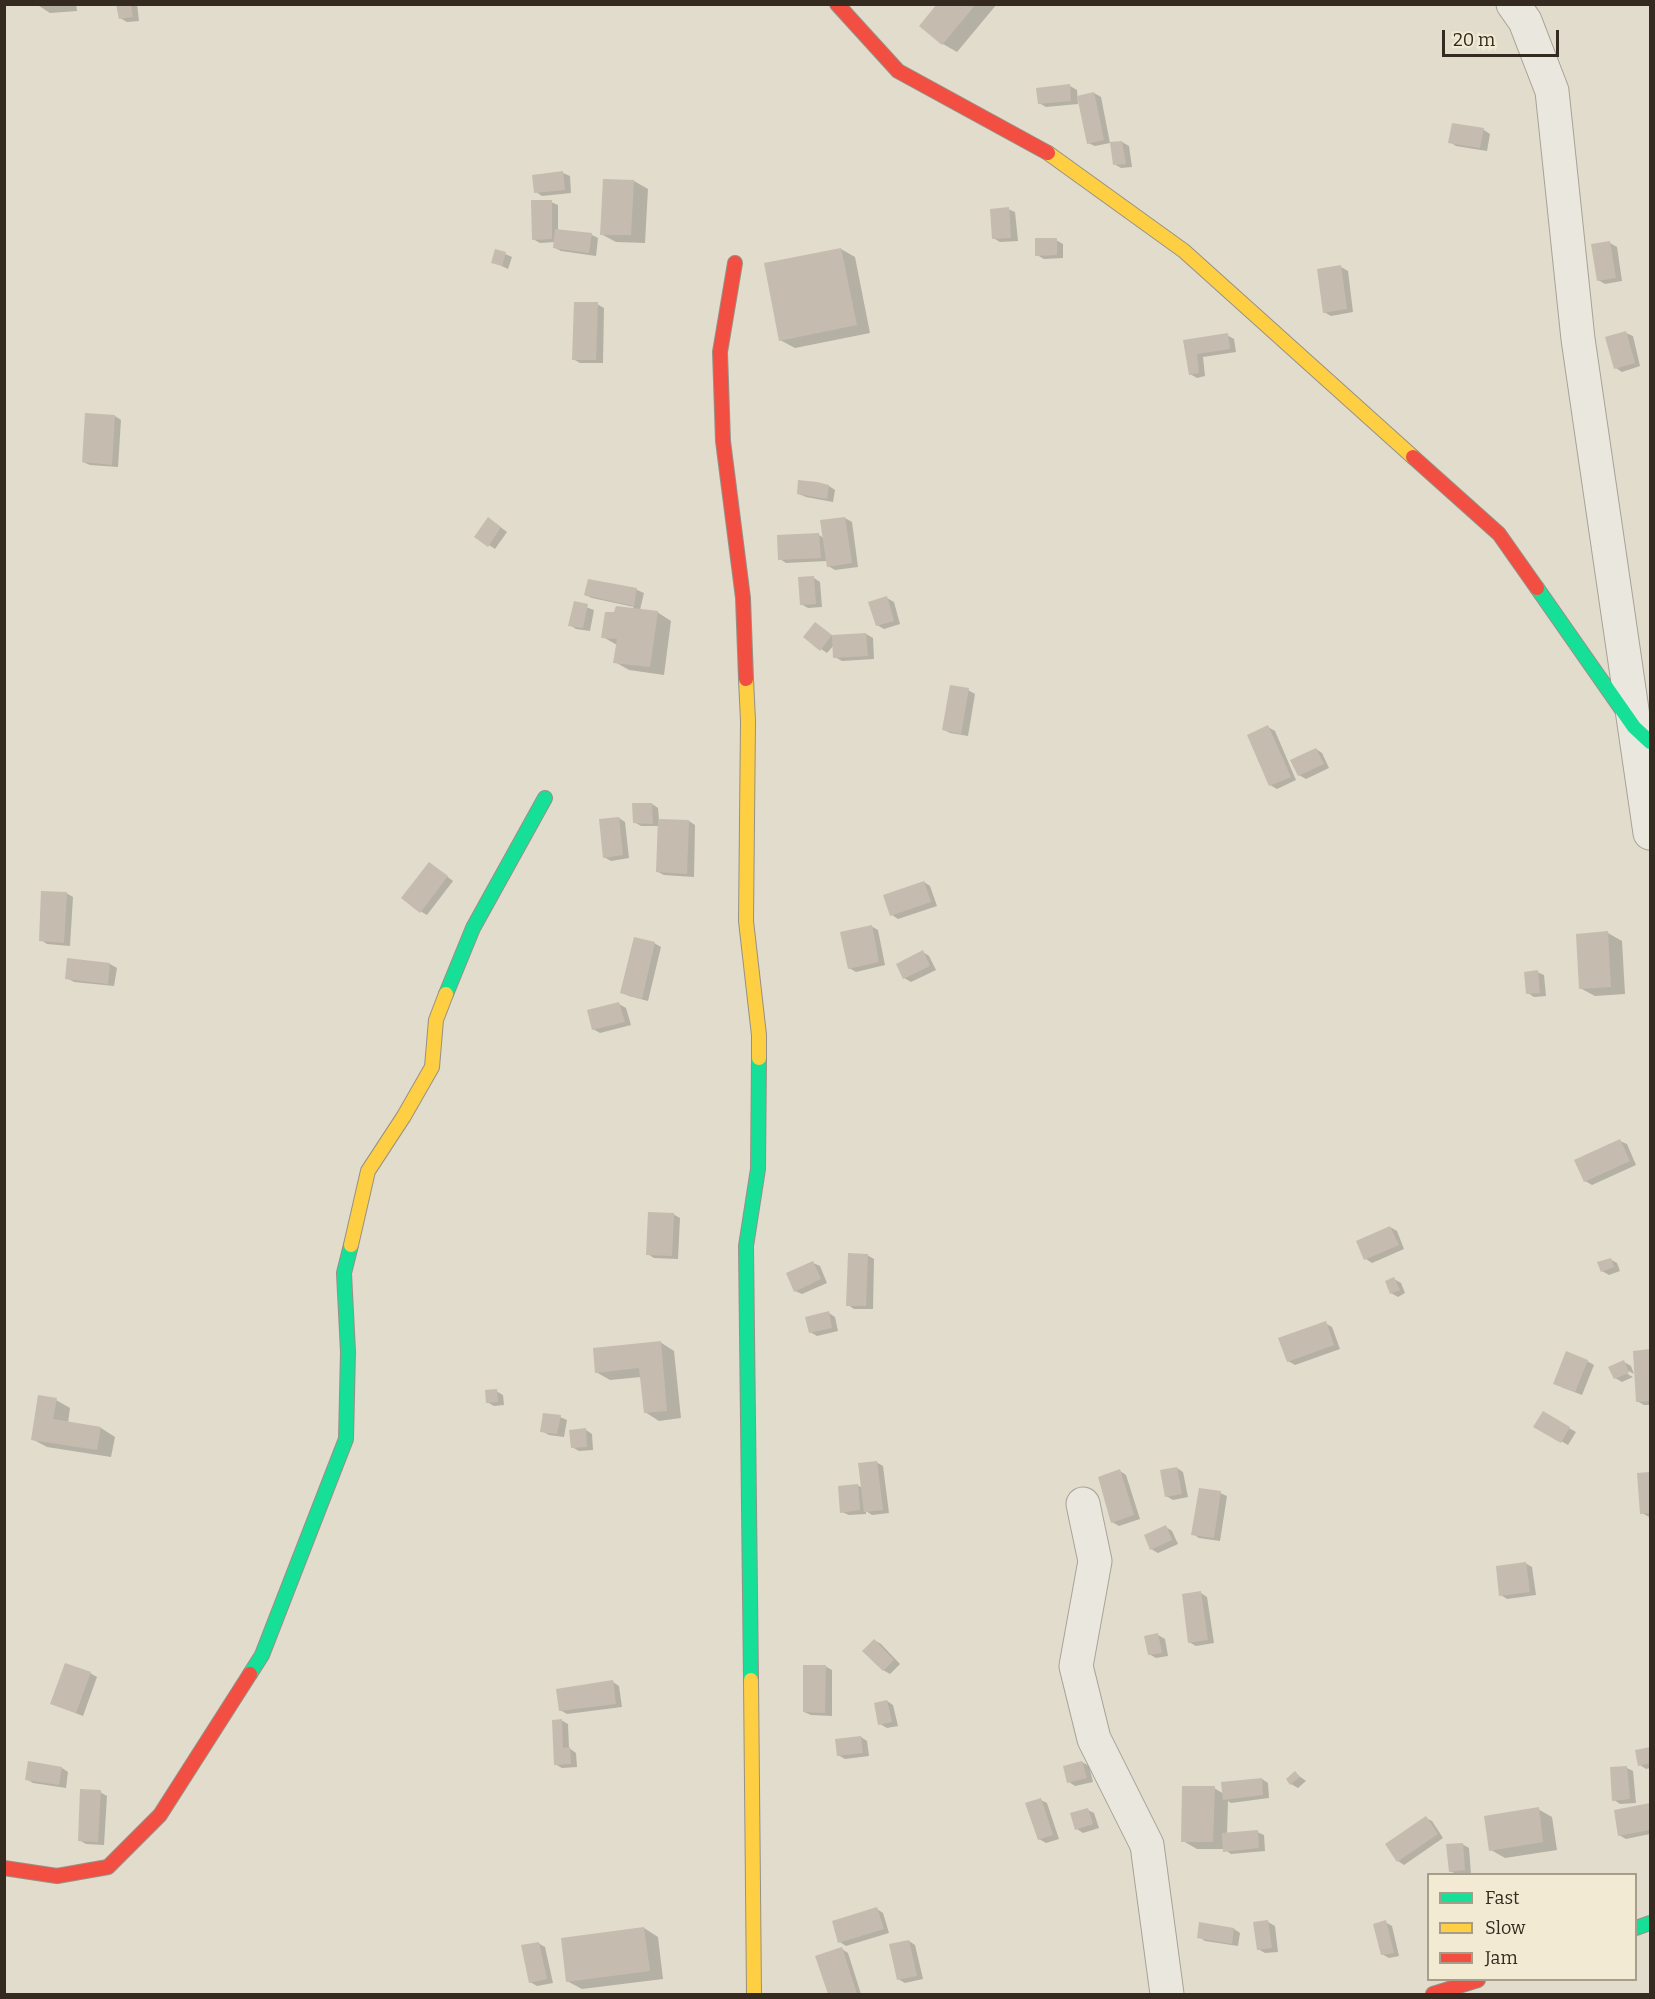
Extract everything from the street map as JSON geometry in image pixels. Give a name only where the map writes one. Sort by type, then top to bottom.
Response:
[{"type":"street","points":[[837,4],[898,71],[1050,154],[1184,251],[1499,534],[1642,735]]},
{"type":"street","points":[[1514,4],[1525,21],[1552,91],[1578,339],[1642,735],[1650,833]]},
{"type":"street","points":[[735,263],[720,352],[723,441],[743,598],[748,721],[746,921],[759,1035],[758,1169],[746,1246],[754,1995]]},
{"type":"street","points":[[4,1868],[57,1876],[108,1867],[160,1815],[262,1656],[346,1439],[348,1352],[344,1273],[368,1171],[404,1116],[432,1067],[436,1020],[473,928],[544,798]]},
{"type":"street","points":[[1083,1504],[1095,1561],[1076,1666],[1094,1739],[1147,1845],[1167,1995]]},
{"type":"street","points":[[1433,1995],[1475,1981]]},
{"type":"building","points":[[116,4],[131,4],[133,17],[119,19]]},
{"type":"building","points":[[937,4],[976,4],[942,45],[919,26]]},
{"type":"building","points":[[1070,84],[1071,101],[1038,104],[1036,88]]},
{"type":"building","points":[[1094,92],[1104,140],[1087,144],[1077,96]]},
{"type":"building","points":[[1452,123],[1484,128],[1480,148],[1448,143]]},
{"type":"building","points":[[1122,141],[1126,164],[1113,165],[1110,142]]},
{"type":"building","points":[[563,171],[565,190],[534,193],[532,175]]},
{"type":"building","points":[[603,179],[634,180],[631,235],[600,235]]},
{"type":"building","points":[[531,200],[552,200],[552,239],[532,240]]},
{"type":"building","points":[[1009,207],[1011,238],[992,239],[990,209]]},
{"type":"building","points":[[555,229],[592,233],[589,253],[553,248]]},
{"type":"building","points":[[1035,238],[1057,238],[1057,255],[1035,256]]},
{"type":"building","points":[[1610,241],[1616,278],[1597,281],[1591,244]]},
{"type":"building","points":[[841,248],[857,325],[779,341],[764,263]]},
{"type":"building","points":[[495,249],[506,252],[502,266],[491,263]]},
{"type":"building","points":[[1341,265],[1347,309],[1323,313],[1317,269]]},
{"type":"building","points":[[574,302],[598,302],[596,360],[572,360]]},
{"type":"building","points":[[1626,331],[1635,363],[1614,369],[1605,337]]},
{"type":"building","points":[[1228,333],[1230,349],[1197,354],[1199,373],[1189,375],[1183,340]]},
{"type":"building","points":[[85,413],[115,415],[112,465],[82,462]]},
{"type":"building","points":[[798,480],[829,485],[827,499],[797,494]]},
{"type":"building","points":[[488,517],[501,527],[488,547],[474,537]]},
{"type":"building","points":[[845,517],[852,563],[827,567],[820,520]]},
{"type":"building","points":[[819,533],[821,558],[778,560],[777,535]]},
{"type":"building","points":[[814,576],[816,604],[800,605],[798,577]]},
{"type":"building","points":[[588,579],[637,588],[634,606],[584,595]]},
{"type":"building","points":[[887,596],[894,621],[876,626],[868,602]]},
{"type":"building","points":[[574,601],[588,604],[583,628],[568,626]]},
{"type":"building","points":[[616,606],[658,611],[650,667],[613,663],[617,639],[601,638],[605,612],[614,612]]},
{"type":"building","points":[[815,622],[832,635],[820,651],[803,637]]},
{"type":"building","points":[[866,633],[868,656],[833,658],[832,635]]},
{"type":"building","points":[[950,685],[969,688],[961,734],[942,730]]},
{"type":"building","points":[[1268,725],[1291,777],[1269,786],[1247,735]]},
{"type":"building","points":[[1316,748],[1324,764],[1298,776],[1290,760]]},
{"type":"building","points":[[632,803],[652,803],[653,824],[633,823]]},
{"type":"building","points":[[619,817],[623,855],[603,858],[599,819]]},
{"type":"building","points":[[658,819],[689,820],[687,874],[656,872]]},
{"type":"building","points":[[429,862],[448,876],[420,913],[401,898]]},
{"type":"building","points":[[924,881],[931,902],[890,916],[883,895]]},
{"type":"building","points":[[41,891],[67,892],[64,943],[39,941]]},
{"type":"building","points":[[872,925],[879,962],[848,969],[840,932]]},
{"type":"building","points":[[1608,931],[1611,987],[1579,989],[1576,934]]},
{"type":"building","points":[[634,937],[655,942],[642,999],[620,993]]},
{"type":"building","points":[[923,950],[930,966],[903,979],[896,964]]},
{"type":"building","points":[[67,958],[110,963],[108,984],[65,979]]},
{"type":"building","points":[[1538,970],[1540,993],[1526,994],[1524,972]]},
{"type":"building","points":[[619,1002],[625,1022],[592,1030],[587,1010]]},
{"type":"building","points":[[1620,1139],[1630,1161],[1584,1182],[1574,1160]]},
{"type":"building","points":[[648,1212],[674,1213],[672,1256],[646,1255]]},
{"type":"building","points":[[1390,1226],[1399,1245],[1364,1260],[1356,1241]]},
{"type":"building","points":[[848,1253],[868,1254],[866,1306],[846,1306]]},
{"type":"building","points":[[1611,1258],[1614,1267],[1601,1272],[1597,1262]]},
{"type":"building","points":[[813,1261],[821,1279],[794,1292],[786,1273]]},
{"type":"building","points":[[1394,1277],[1400,1290],[1390,1294],[1385,1281]]},
{"type":"building","points":[[829,1311],[832,1328],[809,1333],[805,1317]]},
{"type":"building","points":[[1326,1321],[1334,1345],[1287,1362],[1278,1338]]},
{"type":"building","points":[[661,1341],[667,1411],[644,1413],[639,1368],[595,1373],[593,1348]]},
{"type":"building","points":[[1650,1349],[1650,1401],[1636,1402],[1633,1351]]},
{"type":"building","points":[[1566,1351],[1588,1360],[1575,1392],[1553,1384]]},
{"type":"building","points":[[1624,1360],[1629,1373],[1614,1379],[1608,1367]]},
{"type":"building","points":[[497,1389],[498,1402],[486,1403],[485,1390]]},
{"type":"building","points":[[38,1395],[57,1398],[53,1419],[101,1427],[97,1450],[31,1440]]},
{"type":"building","points":[[1543,1411],[1570,1427],[1561,1443],[1533,1427]]},
{"type":"building","points":[[543,1413],[561,1415],[557,1434],[540,1432]]},
{"type":"building","points":[[586,1428],[587,1447],[571,1448],[569,1430]]},
{"type":"building","points":[[877,1461],[883,1510],[864,1512],[858,1463]]},
{"type":"building","points":[[1177,1467],[1182,1494],[1165,1497],[1160,1470]]},
{"type":"building","points":[[1120,1469],[1134,1515],[1111,1523],[1098,1477]]},
{"type":"building","points":[[1650,1472],[1650,1513],[1640,1514],[1637,1473]]},
{"type":"building","points":[[858,1484],[860,1510],[840,1513],[838,1486]]},
{"type":"building","points":[[1199,1488],[1221,1491],[1214,1538],[1191,1535]]},
{"type":"building","points":[[1166,1525],[1172,1540],[1150,1550],[1144,1535]]},
{"type":"building","points":[[1526,1562],[1530,1592],[1499,1596],[1496,1566]]},
{"type":"building","points":[[1201,1591],[1208,1640],[1188,1643],[1182,1594]]},
{"type":"building","points":[[1158,1633],[1162,1653],[1148,1655],[1144,1636]]},
{"type":"building","points":[[874,1639],[894,1660],[883,1671],[862,1651]]},
{"type":"building","points":[[65,1663],[91,1672],[76,1713],[50,1704]]},
{"type":"building","points":[[803,1665],[826,1665],[825,1713],[803,1712]]},
{"type":"building","points":[[613,1680],[616,1704],[559,1711],[556,1689]]},
{"type":"building","points":[[887,1700],[892,1722],[878,1725],[874,1703]]},
{"type":"building","points":[[562,1719],[563,1748],[570,1747],[571,1764],[554,1765],[552,1720]]},
{"type":"building","points":[[861,1736],[863,1753],[837,1756],[835,1739]]},
{"type":"building","points":[[1650,1747],[1650,1763],[1638,1766],[1635,1750]]},
{"type":"building","points":[[28,1761],[62,1767],[59,1785],[25,1780]]},
{"type":"building","points":[[1082,1761],[1087,1778],[1067,1783],[1063,1766]]},
{"type":"building","points":[[1627,1766],[1630,1799],[1612,1801],[1610,1767]]},
{"type":"building","points":[[1295,1771],[1300,1777],[1290,1785],[1286,1779]]},
{"type":"building","points":[[1262,1778],[1263,1795],[1223,1800],[1221,1782]]},
{"type":"building","points":[[1182,1786],[1215,1786],[1213,1842],[1181,1842]]},
{"type":"building","points":[[80,1789],[101,1790],[98,1842],[78,1841]]},
{"type":"building","points":[[1041,1798],[1053,1835],[1038,1840],[1025,1803]]},
{"type":"building","points":[[1650,1803],[1650,1830],[1618,1836],[1614,1810]]},
{"type":"building","points":[[1539,1807],[1543,1842],[1489,1851],[1484,1816]]},
{"type":"building","points":[[1088,1808],[1093,1824],[1075,1830],[1070,1813]]},
{"type":"building","points":[[1426,1816],[1438,1834],[1397,1862],[1385,1844]]},
{"type":"building","points":[[1258,1830],[1259,1848],[1223,1852],[1222,1833]]},
{"type":"building","points":[[1463,1843],[1465,1870],[1449,1872],[1446,1844]]},
{"type":"building","points":[[877,1907],[884,1929],[838,1943],[832,1921]]},
{"type":"building","points":[[1268,1920],[1272,1948],[1257,1950],[1253,1922]]},
{"type":"building","points":[[1386,1920],[1394,1953],[1381,1955],[1373,1924]]},
{"type":"building","points":[[1199,1922],[1234,1928],[1232,1944],[1197,1938]]},
{"type":"building","points":[[644,1927],[650,1971],[566,1982],[561,1938]]},
{"type":"building","points":[[909,1940],[917,1976],[897,1980],[889,1944]]},
{"type":"building","points":[[539,1942],[547,1979],[529,1983],[521,1945]]},
{"type":"building","points":[[842,1947],[857,1994],[828,1994],[815,1956]]},
{"type":"traffic: fast","points":[[1537,588],[1634,727],[1650,742]]},
{"type":"traffic: fast","points":[[446,994],[473,928],[545,798]]},
{"type":"traffic: fast","points":[[751,1680],[746,1246],[758,1169],[759,1058]]},
{"type":"traffic: fast","points":[[250,1674],[262,1655],[346,1439],[348,1352],[344,1273],[351,1245]]},
{"type":"traffic: fast","points":[[1637,1928],[1650,1923]]},
{"type":"traffic: slow","points":[[1048,153],[1184,251],[1413,457]]},
{"type":"traffic: slow","points":[[746,679],[748,721],[746,921],[759,1035],[759,1058]]},
{"type":"traffic: slow","points":[[351,1245],[368,1171],[404,1116],[432,1067],[436,1020],[446,994]]},
{"type":"traffic: slow","points":[[751,1680],[754,1994]]},
{"type":"traffic: jam","points":[[837,4],[898,71],[1048,153]]},
{"type":"traffic: jam","points":[[735,263],[720,352],[723,441],[743,598],[746,679]]},
{"type":"traffic: jam","points":[[1413,457],[1499,534],[1537,588]]},
{"type":"traffic: jam","points":[[4,1868],[57,1876],[108,1867],[160,1815],[250,1674]]},
{"type":"traffic: jam","points":[[1433,1994],[1475,1981]]}]
